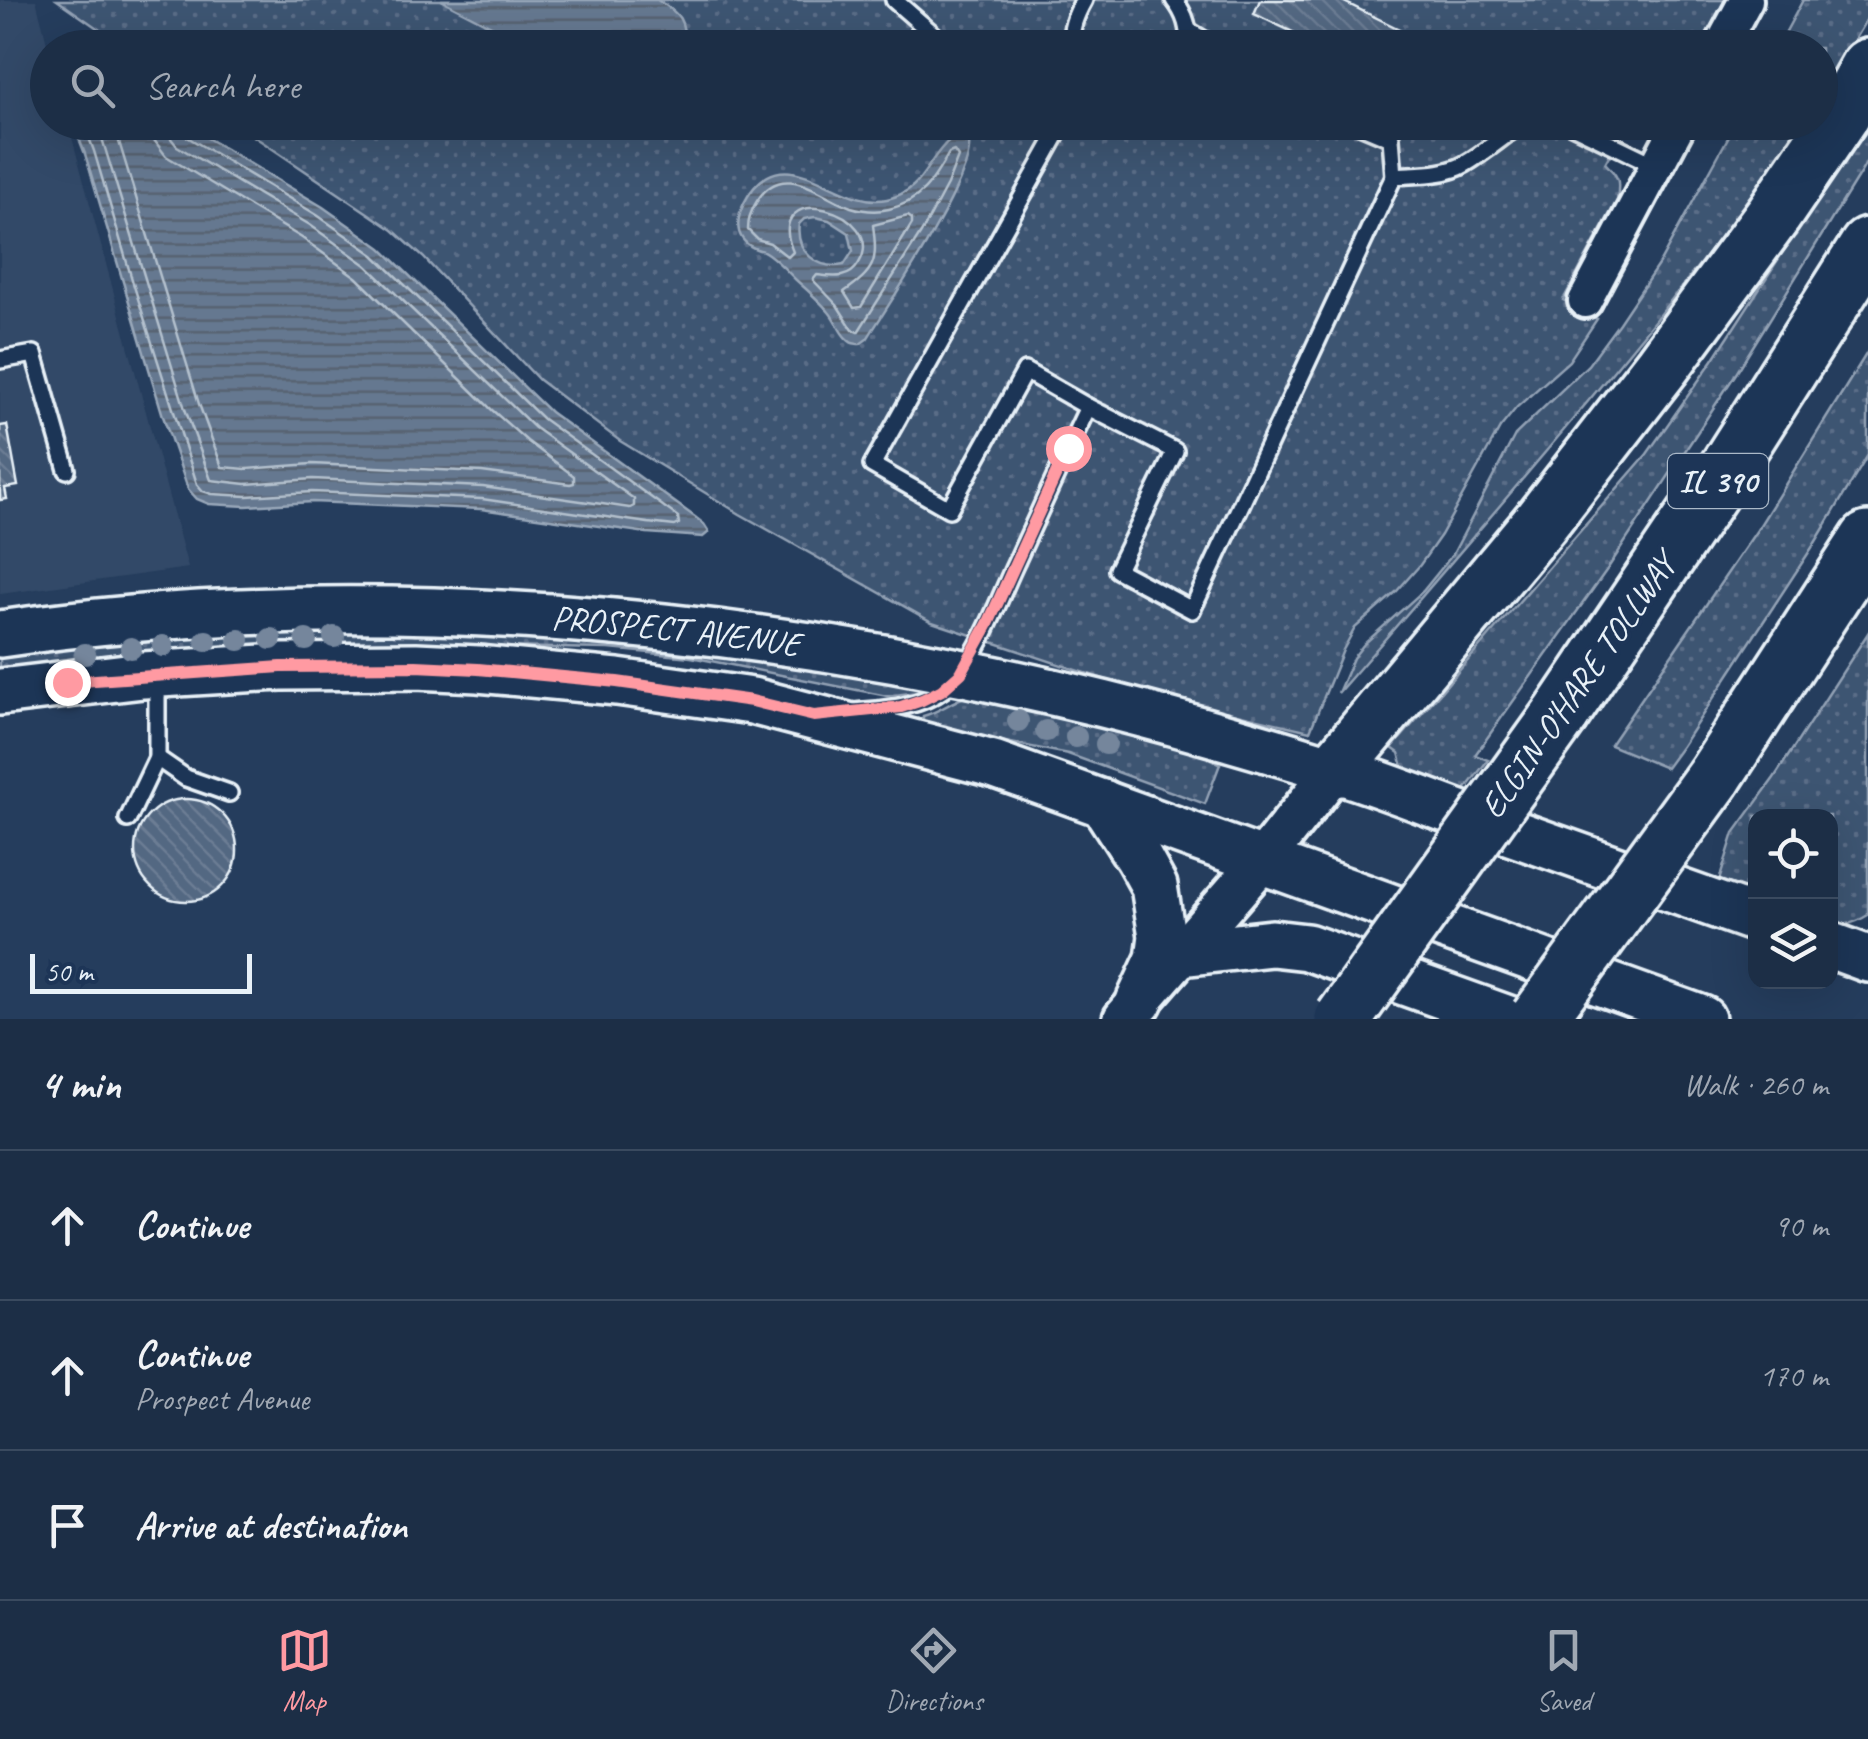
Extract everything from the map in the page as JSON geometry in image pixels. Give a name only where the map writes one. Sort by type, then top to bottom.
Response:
[{"type":"highway","points":[[1838,120],[1868,67]]},
{"type":"highway","points":[[1335,769],[1540,524],[1662,366],[1824,140]]},
{"type":"highway","name":"ELGIN-O'HARE TOLLWAY","points":[[1343,1019],[1562,713],[1727,468],[1868,246]]},
{"type":"highway","points":[[1538,1019],[1714,777],[1868,540]]},
{"type":"main road","name":"PROSPECT AVENUE","points":[[0,634],[249,612],[434,612],[552,617],[699,632],[866,656],[1105,705],[1335,769],[1748,916]]},
{"type":"main road","name":"PROSPECT AVENUE","points":[[0,692],[157,674],[281,667],[416,666],[635,684],[752,701],[993,764],[1702,1019]]},
{"type":"main road","points":[[1103,803],[1154,886],[1162,936],[1159,960],[1132,1011]]},
{"type":"main road","points":[[1181,953],[1272,943],[1307,948],[1508,1019]]},
{"type":"main road","points":[[1838,949],[1868,959]]},
{"type":"street","points":[[1730,30],[1746,0]]},
{"type":"street","points":[[1585,301],[1671,140]]},
{"type":"street","points":[[1132,1011],[1262,861],[1335,769]]},
{"type":"lane","points":[[894,0],[928,30]]},
{"type":"lane","points":[[1071,30],[1084,0]]},
{"type":"lane","points":[[1174,0],[1183,12],[1187,30]]},
{"type":"lane","points":[[1054,140],[872,465],[949,509],[1026,371],[1175,451],[1117,570],[1192,610],[1394,176],[1392,140]]},
{"type":"lane","points":[[1394,176],[1463,166],[1498,140]]},
{"type":"lane","points":[[1603,140],[1657,166]]},
{"type":"lane","points":[[0,360],[34,354],[67,470]]},
{"type":"lane","points":[[814,716],[901,707],[942,690],[961,673],[988,624],[1088,407]]},
{"type":"lane","points":[[128,818],[156,758],[157,674]]},
{"type":"lane","points":[[156,758],[186,778],[228,793]]},
{"type":"shaded area","points":[[0,0],[36,0],[44,30],[30,30],[30,140],[73,140],[188,568],[0,594]]},
{"type":"shaded area","points":[[57,0],[1725,0],[1709,30],[100,30]]},
{"type":"shaded area","points":[[1803,0],[1868,0],[1868,17],[1838,67],[1838,30],[1787,30]]},
{"type":"shaded area","points":[[1868,111],[1868,160],[1861,172],[1737,372],[1608,568],[1475,755],[1488,760],[1464,791],[1404,770],[1399,753],[1392,748],[1647,454],[1807,215]]},
{"type":"shaded area","points":[[259,140],[1618,140],[1605,163],[1617,179],[1617,200],[1563,300],[1597,319],[1569,361],[1517,407],[1500,428],[1441,535],[1420,565],[1355,628],[1310,731],[1146,693],[932,622],[620,441],[539,380],[393,230]]},
{"type":"shaded area","points":[[1727,140],[1791,140],[1646,331],[1338,693],[1353,658],[1364,644],[1423,591],[1453,554],[1515,435],[1588,365],[1660,262]]},
{"type":"shaded area","points":[[1868,351],[1868,455],[1815,543],[1666,768],[1610,745],[1757,530]]},
{"type":"shaded area","points":[[245,630],[513,634],[777,661],[927,687],[887,696],[691,657],[609,649],[433,646],[0,673],[0,658],[48,646]]},
{"type":"shaded area","points":[[1868,633],[1868,915],[1838,923],[1838,809],[1751,809]]},
{"type":"shaded area","points":[[975,695],[1192,749],[1220,764],[1205,804],[1068,754],[923,726],[923,716]]},
{"type":"shaded area","points":[[1748,814],[1748,894],[1718,884],[1734,833]]},
{"type":"water","points":[[441,0],[657,0],[680,18],[684,30],[499,30]]},
{"type":"water","points":[[80,140],[211,140],[323,207],[381,248],[550,412],[695,517],[709,532],[703,537],[647,533],[481,509],[312,502],[246,506],[209,504],[197,499],[188,489],[163,416]]},
{"type":"water","points":[[950,140],[969,143],[967,160],[945,211],[867,339],[860,344],[846,338],[825,308],[779,263],[747,243],[739,231],[741,210],[748,196],[763,179],[779,172],[814,178],[869,199],[900,195],[918,181]],"holes":[[[815,217],[829,220],[849,233],[853,251],[844,265],[825,265],[805,251],[799,224]]]},
{"type":"building","points":[[1260,0],[1340,0],[1401,30],[1288,30],[1254,14]]},
{"type":"building","points":[[7,425],[18,486],[5,488],[7,499],[0,500],[0,426]]},
{"type":"building","points":[[186,799],[205,803],[222,814],[233,831],[237,850],[233,869],[222,886],[205,897],[186,901],[167,897],[150,886],[139,869],[135,850],[139,831],[150,814],[167,803]]},
{"type":"route","points":[[67,682],[281,667],[416,666],[617,682],[752,701],[814,716],[901,707],[942,690],[961,673],[988,624],[1068,448]]}]
